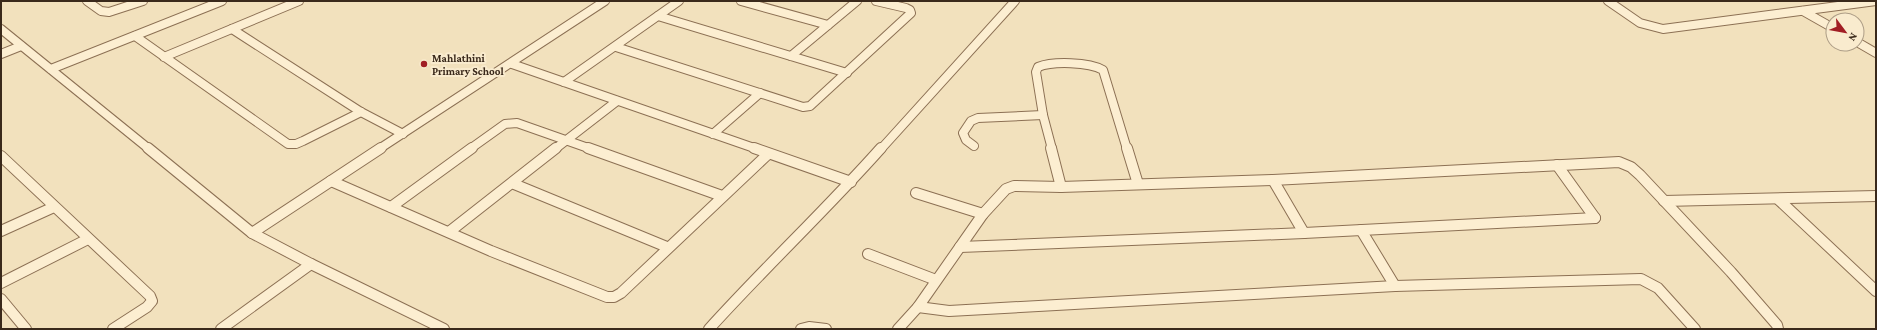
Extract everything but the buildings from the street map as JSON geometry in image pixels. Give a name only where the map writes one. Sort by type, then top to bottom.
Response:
[{"type":"street","points":[[87,1],[101,11],[110,12],[143,1]]},
{"type":"street","points":[[52,69],[222,1]]},
{"type":"street","points":[[164,57],[299,1]]},
{"type":"street","points":[[252,233],[512,64],[605,1]]},
{"type":"street","points":[[564,82],[616,47],[679,1]]},
{"type":"street","points":[[741,1],[828,25]]},
{"type":"street","points":[[791,56],[857,1]]},
{"type":"street","points":[[616,47],[803,107],[810,106],[911,13],[910,10],[906,8],[876,1]]},
{"type":"street","points":[[709,329],[750,284],[851,182],[1015,1]]},
{"type":"street","points":[[1608,1],[1639,23],[1656,29],[1876,1]]},
{"type":"street","points":[[1824,1],[1835,7]]},
{"type":"street","points":[[1803,11],[1825,23]]},
{"type":"street","points":[[658,16],[847,73]]},
{"type":"street","points":[[1,29],[252,233],[311,264],[444,329]]},
{"type":"street","points":[[232,29],[361,112],[403,134]]},
{"type":"street","points":[[135,36],[288,144],[296,144],[303,141],[361,112]]},
{"type":"street","points":[[1865,44],[1876,44]]},
{"type":"street","points":[[1,54],[21,46]]},
{"type":"street","points":[[1865,47],[1876,53]]},
{"type":"street","points":[[512,64],[851,182]]},
{"type":"street","points":[[1061,187],[1043,115],[1036,72],[1038,68],[1043,65],[1090,64],[1098,66],[1102,70],[1138,184]]},
{"type":"street","points":[[713,134],[760,93]]},
{"type":"street","points":[[450,232],[514,184],[618,101]]},
{"type":"street","points":[[974,146],[966,140],[963,133],[971,122],[978,118],[1043,115]]},
{"type":"street","points":[[391,207],[505,124],[517,122],[722,196]]},
{"type":"street","points":[[331,181],[607,297],[614,297],[768,154]]},
{"type":"street","points":[[1,156],[150,296],[152,301],[147,307],[113,329]]},
{"type":"street","points":[[898,329],[918,307],[984,214],[1006,189],[1014,186],[1061,187],[1273,180],[1619,162],[1631,167],[1664,201],[1752,295],[1777,325],[1778,329]]},
{"type":"street","points":[[960,247],[1304,233],[1595,218],[1557,165]]},
{"type":"street","points":[[1273,180],[1304,233]]},
{"type":"street","points":[[514,184],[667,247]]},
{"type":"street","points":[[916,192],[984,214]]},
{"type":"street","points":[[1664,201],[1779,200],[1875,196]]},
{"type":"street","points":[[1779,200],[1876,291]]},
{"type":"street","points":[[1,231],[54,206]]},
{"type":"street","points":[[1361,230],[1395,286]]},
{"type":"street","points":[[1,283],[88,239]]},
{"type":"street","points":[[868,254],[936,280]]},
{"type":"street","points":[[221,329],[311,264]]},
{"type":"street","points":[[918,307],[949,311],[1395,286],[1641,279],[1658,288],[1695,329]]},
{"type":"street","points":[[1,299],[26,329]]},
{"type":"street","points":[[801,329],[810,327],[826,329]]},
{"type":"place","name":"Mahlathini Primary School","points":[[424,64]]}]
